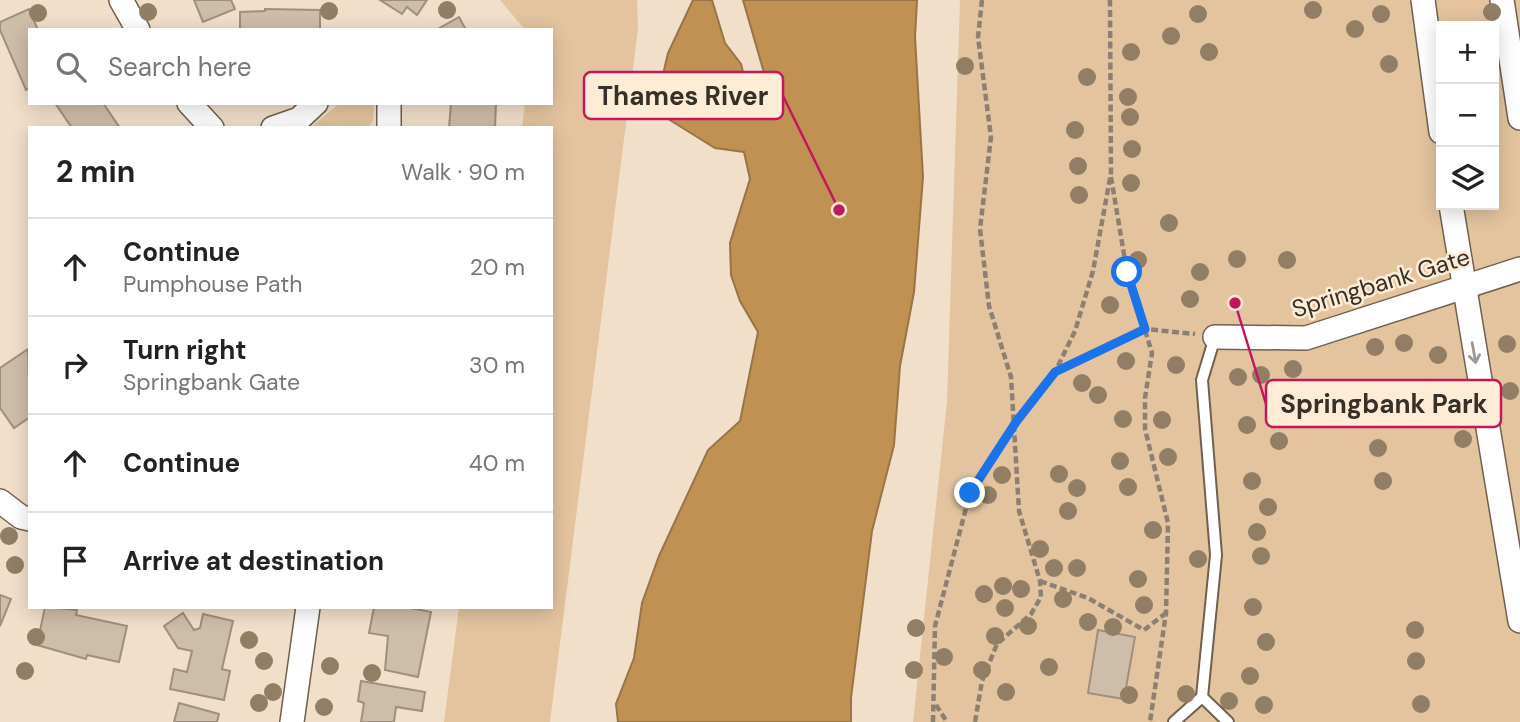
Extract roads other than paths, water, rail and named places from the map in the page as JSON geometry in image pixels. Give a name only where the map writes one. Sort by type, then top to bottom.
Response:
[{"type":"street","points":[[121,0],[137,28]]},
{"type":"street","points":[[1423,0],[1436,95]]},
{"type":"street","points":[[1502,0],[1515,103],[1520,118]]},
{"type":"street","points":[[191,105],[210,126]]},
{"type":"street","points":[[279,126],[299,119],[314,105]]},
{"type":"street","points":[[388,126],[389,105]]},
{"type":"street","points":[[1452,210],[1462,286],[1520,621]]},
{"type":"street","name":"Springbank Gate","points":[[1215,337],[1306,338],[1520,269]]},
{"type":"street","points":[[0,501],[28,518]]},
{"type":"street","points":[[292,722],[308,609]]},
{"type":"lane","points":[[1174,722],[1202,697],[1216,555],[1202,380],[1215,337]]},
{"type":"lane","points":[[1202,697],[1228,722]]},
{"type":"place","name":"Thames River","points":[[839,210]]},
{"type":"place","name":"Springbank Park","points":[[1235,303]]}]
